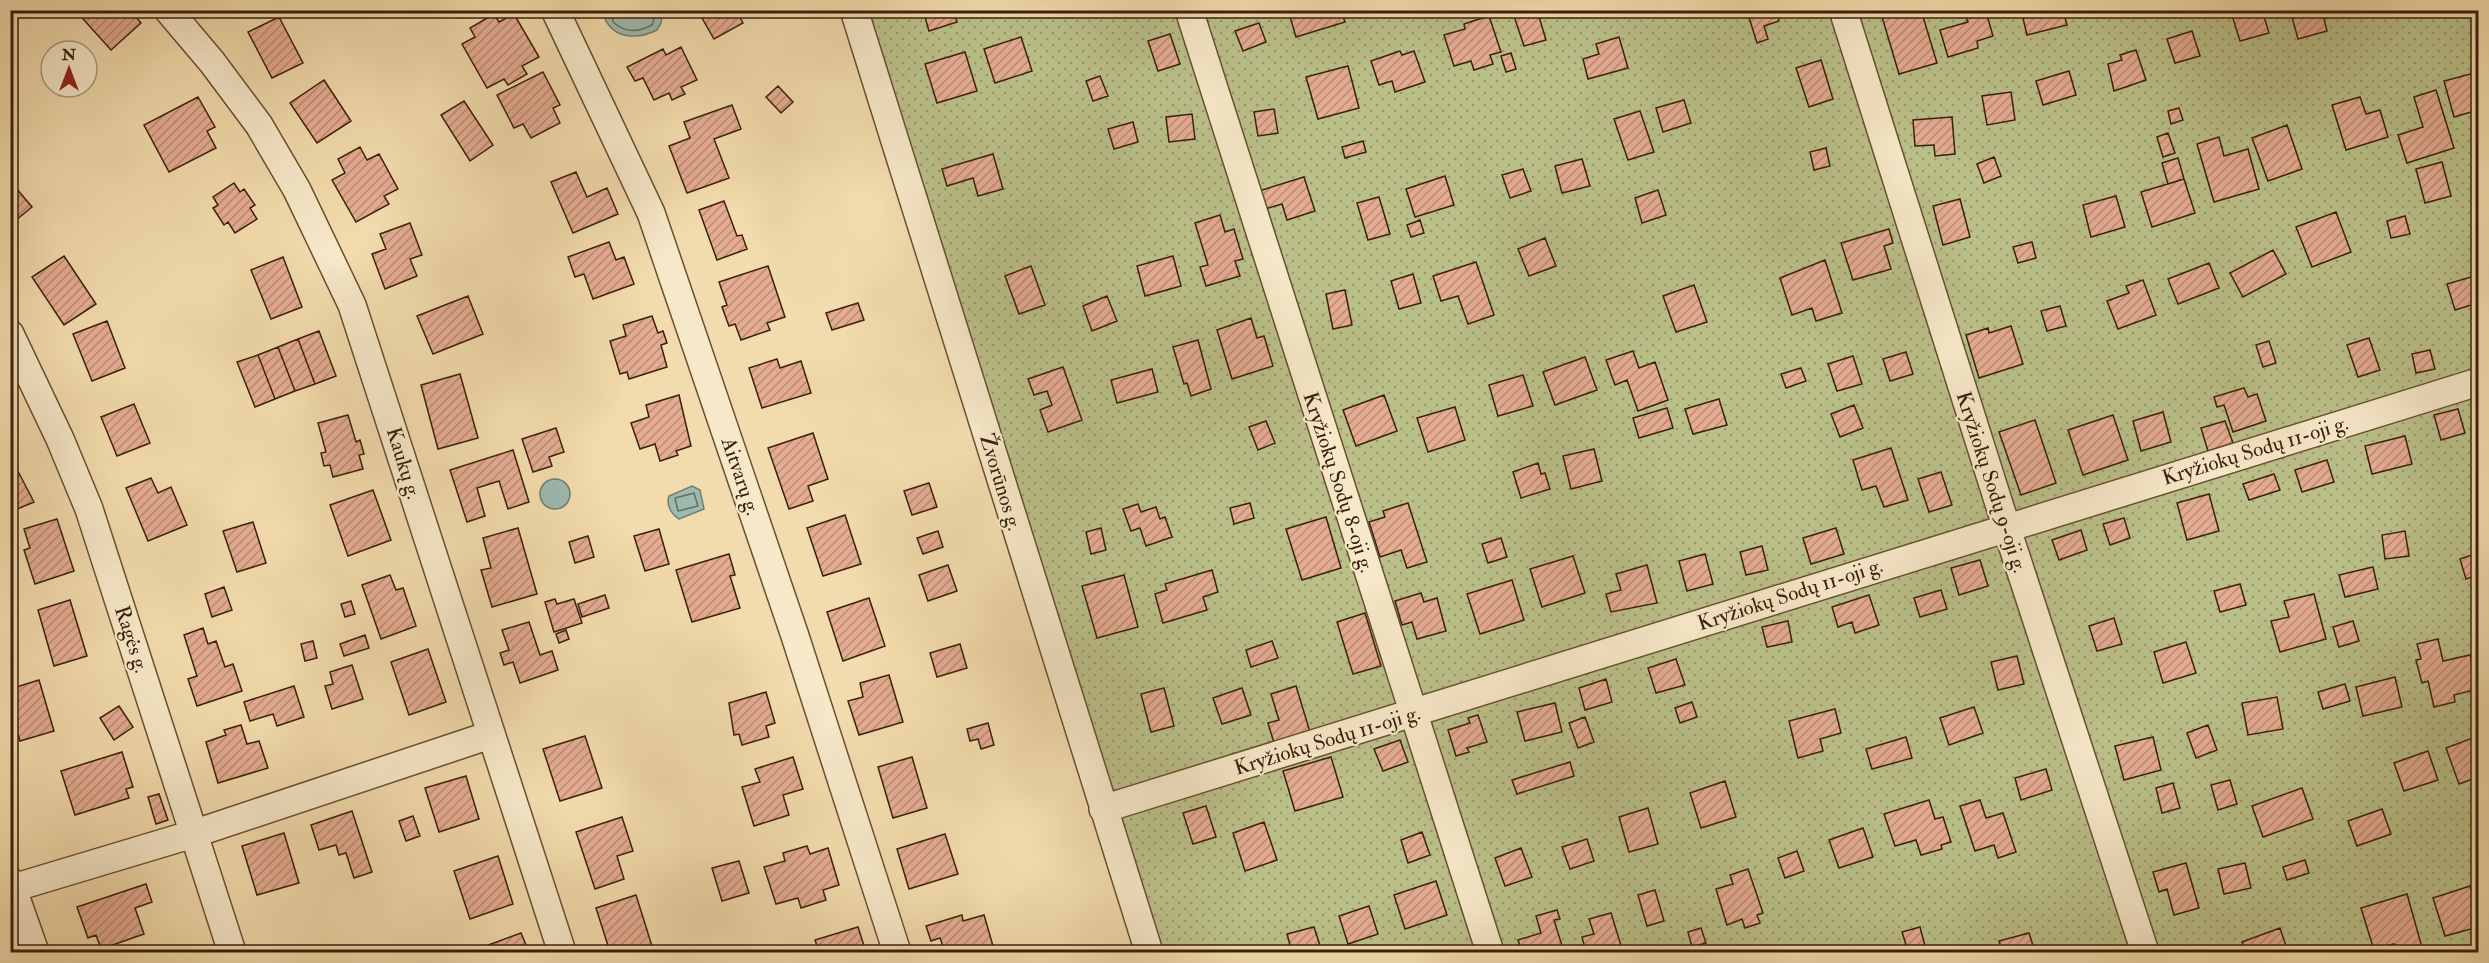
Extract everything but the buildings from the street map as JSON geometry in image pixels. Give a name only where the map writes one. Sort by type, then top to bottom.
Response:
[{"type":"street","name":"Kaukų g.","points":[[168,10],[212,62],[259,125],[297,190],[332,258],[376,374],[490,735],[562,952]]},
{"type":"street","name":"Aitvarų g.","points":[[555,10],[651,213],[795,636],[897,952]]},
{"type":"street","name":"Žvorūnos g.","points":[[854,10],[1149,952]]},
{"type":"street","name":"Kryžiokų Sodų 8-oji g.","points":[[1189,10],[1490,952]]},
{"type":"street","name":"Kryžiokų Sodų 9-oji g.","points":[[1843,10],[2006,526],[2145,952]]},
{"type":"street","name":"Ragės g.","points":[[10,334],[60,439],[89,509],[232,952]]},
{"type":"street","name":"Kryžiokų Sodų 11-oji g.","points":[[1103,809],[2006,526],[2478,382]]},
{"type":"street","points":[[35,952],[12,884],[193,834],[490,735]]},
{"type":"green space","points":[[855,11],[2478,11],[2478,952],[1159,952]]},
{"type":"water","points":[[608,11],[663,11],[657,30],[643,35],[628,36],[609,26],[605,19]]},
{"type":"water","points":[[555,479],[566,483],[570,494],[566,505],[555,509],[544,505],[540,494],[544,483]]},
{"type":"water","points":[[692,486],[700,490],[704,509],[679,519],[670,509],[669,496]]}]
